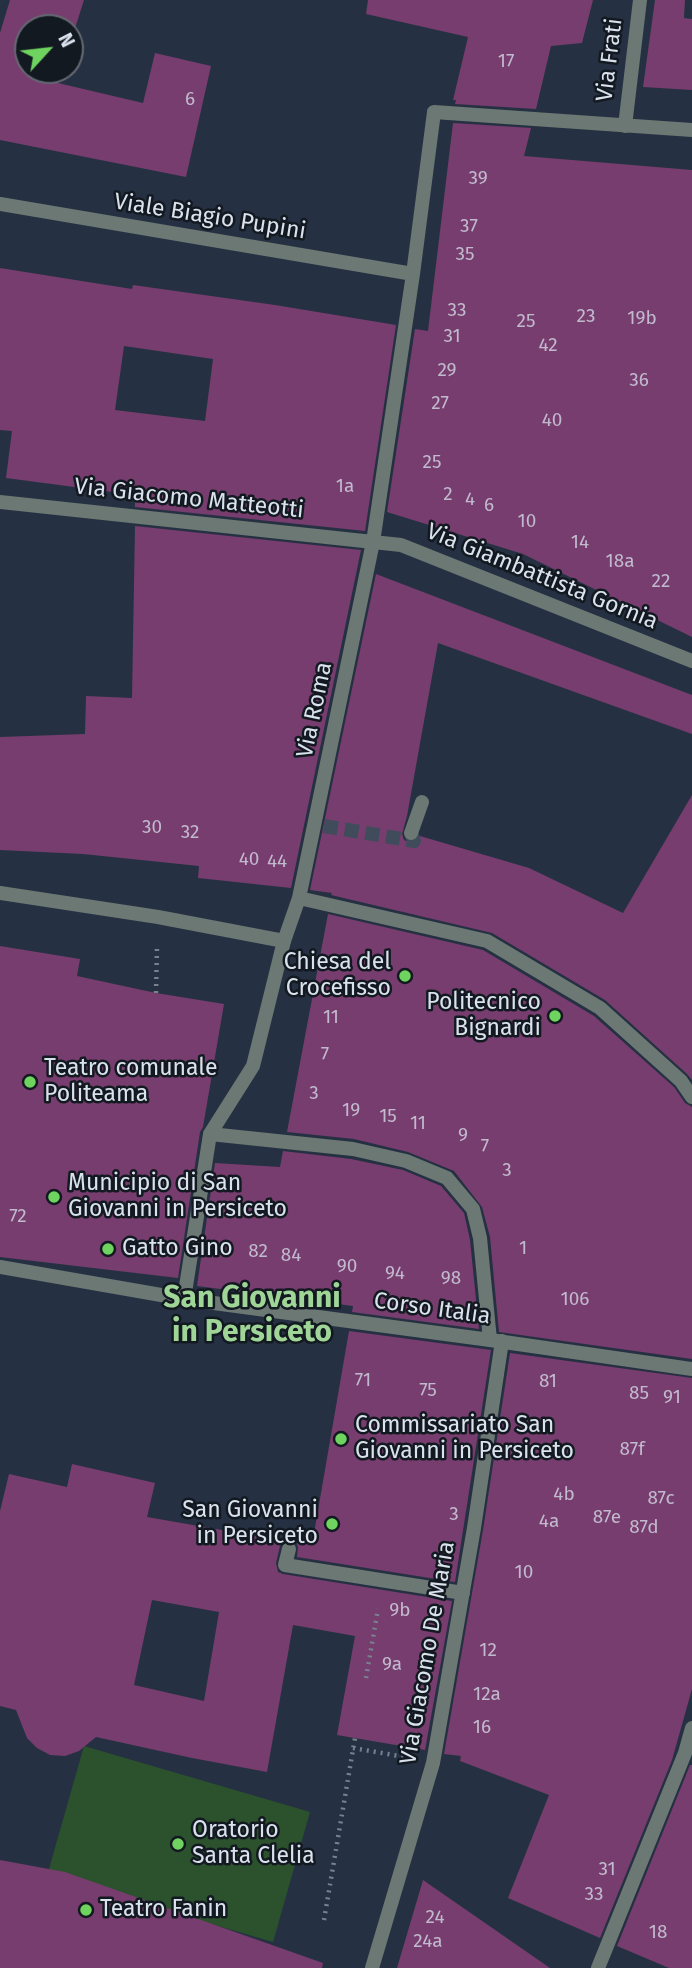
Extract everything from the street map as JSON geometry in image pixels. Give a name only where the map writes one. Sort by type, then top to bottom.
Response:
[{"type":"street","name":"Via Frati","points":[[625,126],[640,0]]},
{"type":"street","name":"Via Roma","points":[[184,1299],[209,1134],[253,1066],[284,941],[320,825],[373,542],[434,112],[625,126]]},
{"type":"street","points":[[625,126],[692,130]]},
{"type":"street","name":"Viale Biagio Pupini","points":[[0,204],[413,274]]},
{"type":"street","name":"Via Giacomo Matteotti","points":[[0,502],[373,542]]},
{"type":"street","name":"Via Giambattista Gornia","points":[[373,542],[401,545],[692,661]]},
{"type":"street","points":[[411,833],[422,802]]},
{"type":"street","points":[[0,893],[159,917],[284,941]]},
{"type":"street","points":[[299,898],[487,941],[600,1007],[681,1081],[692,1097]]},
{"type":"street","name":"Via Giacomo De Maria","points":[[209,1134],[353,1149],[406,1161],[447,1178],[473,1209],[480,1238],[496,1340],[483,1473],[433,1763],[372,1968]]},
{"type":"street","name":"Corso Italia","points":[[0,1267],[184,1299],[692,1369]]},
{"type":"street","points":[[289,1549],[285,1565],[463,1593]]},
{"type":"street","points":[[598,1968],[685,1753],[692,1728]]},
{"type":"path","points":[[156,993],[159,917]]},
{"type":"path","points":[[366,1678],[383,1580]]},
{"type":"path","points":[[324,1920],[355,1738]]},
{"type":"path","points":[[353,1748],[433,1763]]},
{"type":"green space","name":"Oratorio Santa Clelia","points":[[84,1746],[310,1812],[273,1942],[47,1876]]},
{"type":"building","points":[[10,0],[84,0],[80,14],[14,14],[14,84],[62,84],[143,103],[155,53],[211,66],[186,177],[0,140],[0,33]]},
{"type":"building","points":[[368,0],[593,0],[582,43],[551,46],[536,109],[455,104],[456,100],[453,100],[468,37],[366,14]]},
{"type":"building","points":[[655,0],[685,0],[684,18],[692,19],[692,90],[643,87]]},
{"type":"building","points":[[453,123],[531,128],[524,156],[692,170],[692,637],[523,554],[387,512],[415,329],[428,331]]},
{"type":"building","points":[[0,268],[132,289],[133,285],[275,305],[396,325],[365,531],[135,507],[135,495],[6,478],[12,431],[0,430]],"holes":[[[124,346],[213,359],[205,421],[115,410]]]},
{"type":"building","points":[[135,526],[361,550],[291,888],[198,878],[199,866],[83,854],[0,850],[0,737],[85,734],[86,696],[132,698]]},
{"type":"building","points":[[376,574],[692,695],[692,734],[438,643],[402,834],[408,842],[417,841],[420,836],[529,868],[623,913],[692,795],[692,1080],[605,1000],[492,933],[331,895],[332,893],[310,890]]},
{"type":"building","points":[[328,914],[483,950],[594,1016],[674,1087],[685,1103],[692,1107],[692,1359],[499,1332],[490,1237],[482,1207],[454,1171],[408,1152],[354,1139],[287,1132]]},
{"type":"building","points":[[0,946],[80,959],[77,976],[224,1004],[200,1132],[178,1278],[0,1257]]},
{"type":"building","points":[[283,1151],[351,1159],[403,1170],[441,1186],[464,1213],[470,1240],[479,1329],[352,1312],[353,1306],[197,1286],[215,1163],[280,1167]]},
{"type":"building","points":[[349,1331],[491,1350],[455,1582],[297,1557],[296,1542],[312,1545]]},
{"type":"building","points":[[510,1353],[692,1378],[692,1689],[672,1760],[600,1938],[508,1898],[549,1795],[460,1761],[461,1756],[444,1754],[483,1530]]},
{"type":"building","points":[[72,1464],[155,1483],[147,1517],[285,1541],[280,1546],[276,1563],[278,1572],[283,1574],[452,1601],[425,1750],[337,1735],[355,1636],[293,1625],[267,1772],[96,1737],[79,1751],[65,1756],[50,1755],[37,1748],[27,1738],[16,1710],[0,1706],[0,1511],[9,1474],[67,1487]],"holes":[[[152,1600],[219,1612],[204,1701],[134,1685]]]},
{"type":"building","points":[[690,1765],[692,1968],[669,1968],[617,1946]]},
{"type":"building","name":"Teatro Fanin","points":[[0,1860],[65,1872],[323,1963],[322,1968],[0,1968]]},
{"type":"building","points":[[423,1880],[550,1968],[397,1968]]},
{"type":"tunnel","points":[[324,826],[414,841],[411,833]]},
{"type":"place","name":"Chiesa del Crocefisso","points":[[405,976]]},
{"type":"place","name":"Politecnico Bignardi","points":[[555,1016]]},
{"type":"place","name":"Teatro comunale Politeama","points":[[30,1082]]},
{"type":"place","name":"Municipio di San Giovanni in Persiceto","points":[[54,1197]]},
{"type":"place","name":"Gatto Gino","points":[[108,1249]]},
{"type":"place","name":"Commissariato San Giovanni in Persiceto","points":[[341,1439]]},
{"type":"place","name":"San Giovanni in Persiceto","points":[[332,1524]]},
{"type":"place","name":"Oratorio Santa Clelia","points":[[178,1844]]},
{"type":"place","name":"Teatro Fanin","points":[[86,1910]]},
{"type":"district","name":"San Giovanni in Persiceto","points":[[252,1316]]}]
